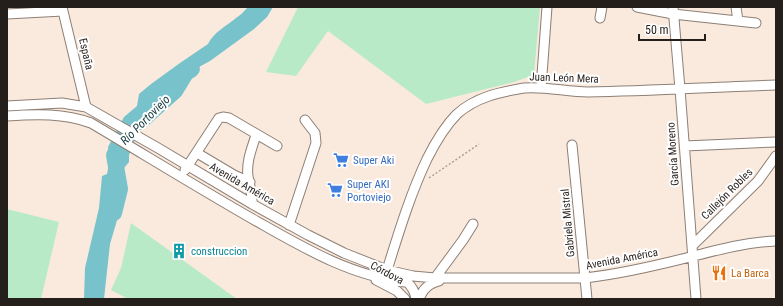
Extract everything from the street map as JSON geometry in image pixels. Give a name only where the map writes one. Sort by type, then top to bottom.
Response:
[{"type":"street","points":[[541,88],[547,7]]},
{"type":"street","points":[[600,18],[602,7]]},
{"type":"street","points":[[637,7],[673,10],[756,23]]},
{"type":"street","points":[[736,7],[738,21]]},
{"type":"street","points":[[7,14],[62,9]]},
{"type":"street","name":"España","points":[[62,9],[86,106]]},
{"type":"street","name":"García Moreno","points":[[673,10],[696,299]]},
{"type":"street","name":"Juan León Mera","points":[[388,270],[414,188],[437,139],[446,126],[463,110],[482,98],[527,88],[586,92],[776,85]]},
{"type":"street","name":"Avenida América","points":[[7,106],[53,102],[86,106],[252,204],[344,253],[388,270],[406,275],[437,279]]},
{"type":"street","name":"Avenida América","points":[[7,116],[34,114],[55,115],[76,118],[91,123],[238,210],[306,248],[355,270],[380,278],[407,282],[471,278],[585,278],[612,274],[692,257],[737,245],[776,241]]},
{"type":"street","points":[[180,176],[197,153],[219,118],[229,118],[277,146]]},
{"type":"street","points":[[289,225],[316,144],[315,133],[305,120]]},
{"type":"street","points":[[252,204],[253,194],[248,176],[248,166],[256,135]]},
{"type":"street","points":[[685,146],[776,142]]},
{"type":"street","name":"Gabriela Mistral","points":[[572,145],[586,299]]},
{"type":"street","points":[[197,153],[234,175],[250,182]]},
{"type":"street","name":"Callejón Robles","points":[[692,246],[758,180],[776,156]]},
{"type":"street","points":[[419,299],[426,287],[437,279],[473,224]]},
{"type":"street","name":"Córdova","points":[[355,270],[397,291],[405,299]]},
{"type":"street","name":"Córdova","points":[[388,270],[407,282],[413,288],[416,299]]},
{"type":"path","points":[[427,179],[479,144]]},
{"type":"green space","points":[[298,7],[540,7],[534,75],[514,82],[426,104],[328,31],[296,76],[266,72]]},
{"type":"green space","points":[[7,209],[59,222],[41,299],[7,299]]},
{"type":"green space","points":[[131,223],[237,299],[128,299],[111,290],[121,268]]},
{"type":"water","points":[[248,7],[273,7],[267,17],[254,29],[210,61],[199,67],[188,78],[158,102],[153,114],[140,127],[129,155],[129,162],[117,176],[116,180],[117,187],[123,200],[110,244],[104,299],[84,299],[85,268],[99,208],[102,176],[107,174],[109,164],[108,147],[124,117],[137,106],[139,94],[208,44],[217,33]]},
{"type":"waterway","name":"Río Portoviejo","points":[[140,122],[175,91],[186,73],[192,69]]},
{"type":"waterway","name":"Río Portoviejo","points":[[114,155],[120,189],[114,213]]},
{"type":"place","name":"Super Aki","points":[[341,160]]},
{"type":"place","name":"Super AKI Portoviejo","points":[[335,190]]},
{"type":"place","name":"construccion","points":[[179,251]]},
{"type":"place","name":"La Barca","points":[[719,273]]}]
